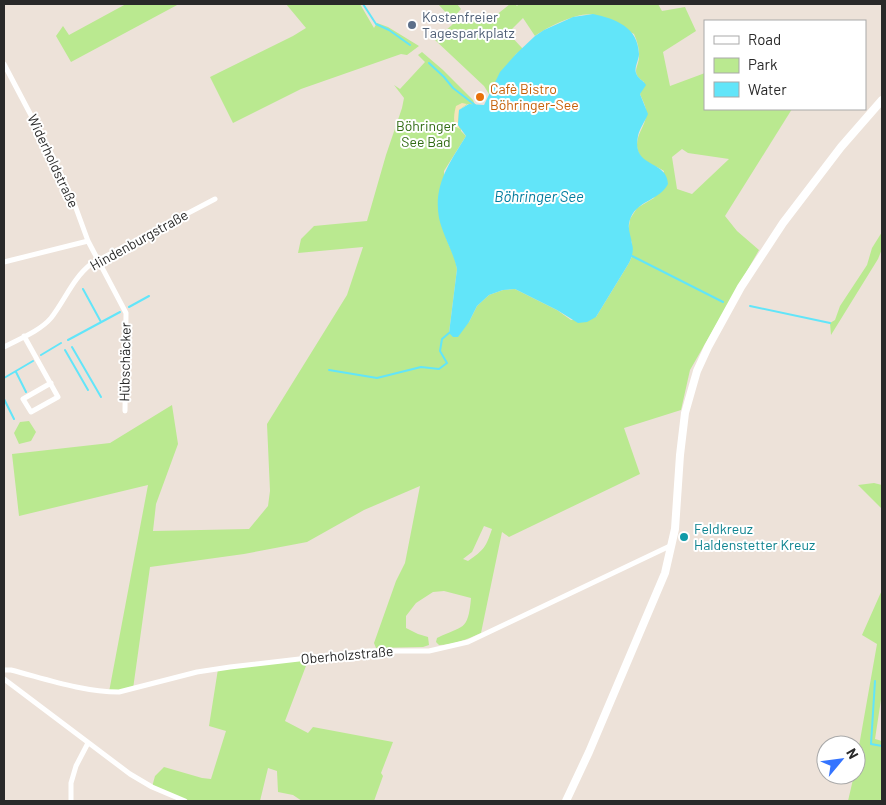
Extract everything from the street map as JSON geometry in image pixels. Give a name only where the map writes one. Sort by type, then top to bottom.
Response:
[{"type":"street","name":"Widerholdstraße","points":[[4,64],[54,159],[97,260]]},
{"type":"street","points":[[566,801],[589,752],[665,573],[672,545],[677,506],[683,425],[697,371],[741,287],[783,223],[812,183],[865,117],[882,100]]},
{"type":"street","name":"Hindenburgstraße","points":[[4,347],[44,325],[82,273],[97,260],[215,199]]},
{"type":"street","points":[[4,262],[88,241]]},
{"type":"street","name":"Hübschäcker","points":[[97,260],[126,314],[124,411]]},
{"type":"street","points":[[24,336],[51,383],[58,396],[31,412],[24,398],[51,383]]},
{"type":"street","name":"Oberholzstraße","points":[[4,670],[11,670],[68,685],[119,692],[197,672],[230,667],[368,651],[429,651],[468,642],[672,545]]},
{"type":"street","points":[[4,679],[137,778],[152,787],[185,801]]},
{"type":"street","points":[[71,801],[71,783],[76,766],[88,743]]},
{"type":"green space","points":[[126,4],[179,4],[71,62],[56,36],[63,26],[69,35]]},
{"type":"green space","points":[[286,4],[360,4],[374,28],[377,23],[388,27],[419,46],[407,55],[401,54],[301,89],[233,123],[210,77],[306,28]]},
{"type":"green space","points":[[438,4],[457,4],[461,9],[454,17],[450,17]]},
{"type":"green space","name":"Böhringer See Bad","points":[[510,4],[517,6],[519,4],[658,4],[662,11],[685,7],[696,31],[663,52],[670,86],[704,73],[704,110],[791,110],[725,216],[737,231],[759,250],[690,370],[681,410],[624,428],[640,474],[509,537],[502,532],[481,633],[455,643],[439,645],[436,642],[437,638],[458,629],[466,622],[471,598],[444,591],[433,592],[416,603],[406,616],[406,628],[428,637],[429,645],[423,647],[376,648],[374,643],[396,581],[405,563],[420,486],[364,510],[307,542],[244,554],[150,567],[133,689],[109,692],[148,485],[19,516],[12,454],[110,443],[172,405],[178,444],[156,504],[153,531],[249,529],[268,506],[270,491],[267,424],[347,295],[363,247],[298,253],[301,239],[314,226],[367,221],[404,98],[394,85],[400,89],[425,62],[418,55],[422,52],[443,70],[473,100],[475,105],[468,104],[459,110],[461,131],[466,136],[444,171],[446,238],[457,269],[449,333],[469,322],[477,306],[489,295],[503,290],[515,289],[557,310],[571,320],[596,317],[629,263],[632,256],[632,243],[628,233],[630,219],[637,208],[654,198],[664,171],[646,161],[638,151],[637,140],[645,121],[646,113],[640,94],[644,82],[636,72],[639,51],[634,34],[600,17],[588,14],[564,21],[535,36],[523,18],[508,33],[523,49],[516,54],[489,94],[484,86],[435,40],[453,24],[495,16]],"holes":[[[682,149],[688,153],[729,159],[692,194],[677,189],[672,157]],[[484,526],[492,529],[481,551],[468,561],[463,559],[472,552]]]},
{"type":"green space","points":[[882,232],[882,249],[878,259],[831,335],[830,323],[835,320],[840,306],[867,265],[872,248]]},
{"type":"green space","points":[[29,421],[36,432],[31,441],[19,444],[14,433],[20,422]]},
{"type":"green space","points":[[874,483],[882,485],[882,509],[858,485]]},
{"type":"green space","points":[[882,590],[882,693],[875,739],[882,741],[882,801],[848,801],[852,785],[866,785],[866,735],[861,735],[877,644],[862,635]]},
{"type":"green space","points":[[309,658],[285,721],[308,733],[313,727],[393,742],[381,773],[383,776],[374,801],[302,801],[293,795],[278,792],[277,771],[268,768],[260,801],[185,801],[152,787],[155,776],[164,767],[211,779],[226,731],[209,726],[218,669]]},
{"type":"sand","points":[[462,103],[467,104],[459,110],[458,125],[460,129],[455,125],[454,114],[456,106]]},
{"type":"water","name":"Böhringer See","points":[[593,14],[617,22],[635,37],[639,54],[636,73],[646,85],[640,94],[648,114],[638,136],[637,147],[644,159],[662,171],[666,176],[668,184],[660,194],[639,207],[631,217],[629,228],[633,249],[631,258],[596,317],[587,322],[578,323],[515,289],[503,290],[489,295],[477,306],[469,322],[458,337],[453,337],[449,333],[457,269],[439,218],[438,195],[444,174],[466,136],[458,125],[459,110],[469,104],[484,105],[500,72],[535,36],[573,17]]},
{"type":"waterway","points":[[363,4],[376,24],[389,30],[410,45]]},
{"type":"waterway","points":[[429,63],[453,88],[475,105]]},
{"type":"waterway","points":[[632,256],[723,302]]},
{"type":"waterway","points":[[83,289],[101,322]]},
{"type":"waterway","points":[[129,307],[149,296]]},
{"type":"waterway","points":[[750,306],[830,323]]},
{"type":"waterway","points":[[68,340],[120,312]]},
{"type":"waterway","points":[[329,370],[377,378],[421,367],[439,369],[447,363],[440,351],[442,339],[449,333]]},
{"type":"waterway","points":[[41,355],[61,343]]},
{"type":"waterway","points":[[72,347],[101,397]]},
{"type":"waterway","points":[[65,350],[88,390]]},
{"type":"waterway","points":[[4,378],[33,361]]},
{"type":"waterway","points":[[16,372],[26,392]]},
{"type":"waterway","points":[[4,399],[14,419]]},
{"type":"waterway","points":[[875,681],[871,744],[882,746]]},
{"type":"place","name":"Kostenfreier Tagesparkplatz","points":[[412,25]]},
{"type":"place","name":"Cafè Bistro Böhringer-See","points":[[480,97]]},
{"type":"place","name":"Feldkreuz Haldenstetter Kreuz","points":[[684,537]]}]
